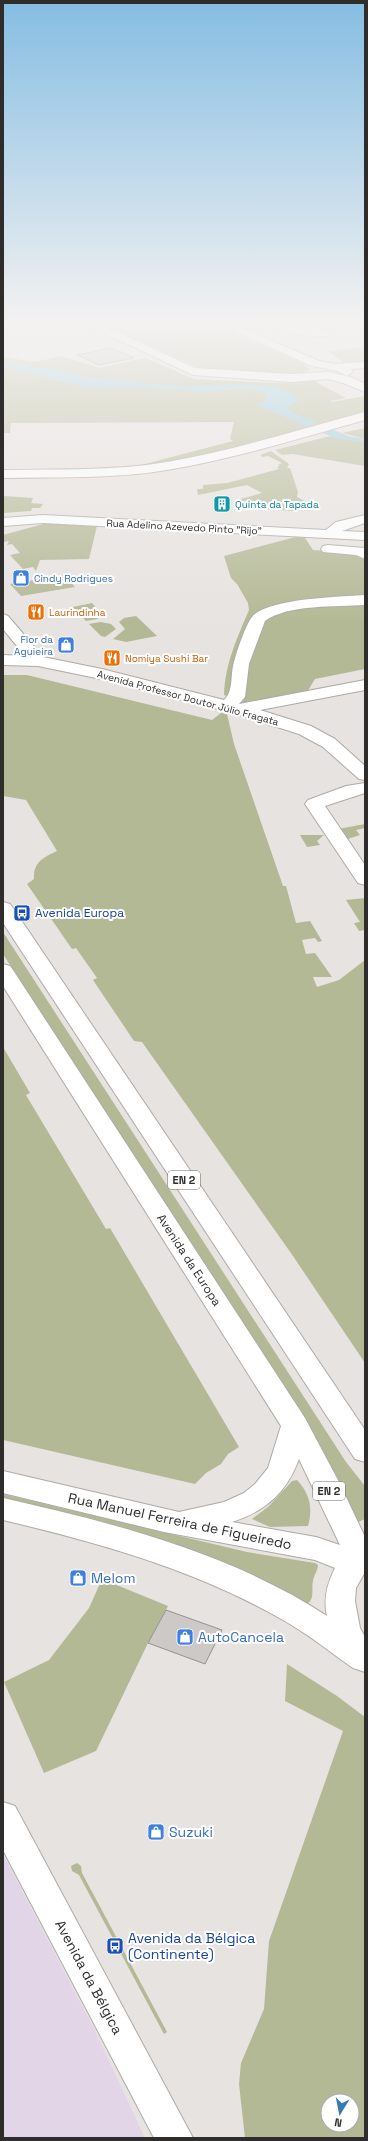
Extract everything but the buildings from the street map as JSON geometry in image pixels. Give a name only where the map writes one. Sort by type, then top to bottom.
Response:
[{"type":"main road","points":[[3,478],[101,476],[158,471],[228,458],[349,423]]},
{"type":"main road","points":[[3,474],[97,473],[150,468],[224,454],[301,436]]},
{"type":"main road","name":"Rua Adelino Azevedo Pinto \"Rijo\"","points":[[3,522],[43,519],[365,536]]},
{"type":"main road","points":[[331,534],[335,528],[341,525],[365,519]]},
{"type":"main road","points":[[309,533],[317,547],[360,552],[365,555]]},
{"type":"main road","points":[[365,600],[299,606],[270,610],[262,614],[258,619],[241,664],[237,697],[233,708],[365,685]]},
{"type":"main road","points":[[3,619],[10,651],[38,661]]},
{"type":"main road","name":"Avenida Professor Doutor Júlio Fragata","points":[[10,651],[38,661],[102,674],[233,708],[318,736],[364,778]]},
{"type":"main road","points":[[364,778],[352,790],[314,804],[365,879]]},
{"type":"main road","name":"EN 2","points":[[3,908],[365,1452]]},
{"type":"main road","name":"Avenida da Europa","points":[[3,970],[295,1425],[325,1482],[360,1559]]},
{"type":"main road","points":[[164,1521],[220,1515],[236,1510],[253,1501],[272,1484],[281,1470],[295,1425]]},
{"type":"main road","name":"Rua Manuel Ferreira de Figueiredo","points":[[3,1482],[164,1521],[316,1549],[360,1559]]},
{"type":"main road","points":[[4,1510],[121,1539],[184,1560],[236,1582],[294,1611],[364,1659]]},
{"type":"main road","points":[[360,1559],[346,1575],[339,1596],[340,1617],[348,1639],[364,1659]]},
{"type":"main road","name":"Avenida da Bélgica","points":[[3,1816],[174,2138]]},
{"type":"shaded area","points":[[3,1854],[94,2029],[145,2138],[3,2138]]},
{"type":"green space","points":[[3,423],[30,423],[11,423],[10,433],[3,433]]},
{"type":"green space","points":[[234,423],[327,423],[254,444],[197,456],[141,465],[233,441],[230,439]]},
{"type":"green space","points":[[365,428],[365,439],[342,433]]},
{"type":"green space","points":[[330,436],[365,442],[365,466],[293,454],[282,455],[275,450]]},
{"type":"green space","points":[[271,451],[289,464],[287,468],[290,468],[298,492],[297,497],[308,503],[296,506],[296,511],[234,507],[237,500],[262,493],[247,485],[198,495],[197,489],[203,489],[203,485],[227,483],[279,469],[277,467],[280,466],[278,465],[282,463],[268,456],[263,457],[260,455]]},
{"type":"green space","points":[[3,496],[33,498],[31,503],[43,504],[40,508],[32,508],[31,511],[3,513]]},
{"type":"green space","points":[[47,523],[97,526],[89,559],[40,560],[36,571],[33,567],[23,569],[10,555],[20,553],[12,544],[7,545],[9,541],[3,542],[3,535]]},
{"type":"green space","points":[[303,535],[313,550],[361,553],[365,558],[365,669],[315,679],[307,692],[249,705],[224,695],[229,662],[249,610],[248,603],[237,584],[231,578],[224,556]]},
{"type":"green space","points":[[64,575],[75,587],[21,596],[10,584]]},
{"type":"green space","points":[[92,603],[102,615],[97,619],[86,621],[73,607]]},
{"type":"green space","points":[[136,616],[157,636],[126,642],[113,639],[125,629],[119,622],[124,618]]},
{"type":"green space","points":[[101,622],[111,624],[116,629],[105,637],[101,636],[89,624]]},
{"type":"green space","points":[[3,675],[27,675],[212,720],[221,713],[227,714],[234,744],[283,886],[286,886],[296,923],[310,921],[322,941],[318,942],[315,938],[302,940],[306,954],[315,953],[332,977],[313,977],[317,987],[339,980],[365,960],[365,1363],[293,1256],[142,1042],[134,1041],[93,980],[97,978],[76,948],[72,949],[27,884],[34,879],[37,864],[44,858],[57,851],[26,800],[3,796]]},
{"type":"green space","points":[[365,824],[365,828],[356,830],[360,835],[345,840],[338,829]]},
{"type":"green space","points":[[300,835],[324,835],[317,841],[320,845],[307,847]]},
{"type":"green space","points":[[365,898],[365,930],[359,931],[354,923],[360,922],[346,900]]},
{"type":"green space","points":[[3,932],[346,1462],[365,1486],[365,1519],[352,1525],[329,1466],[3,954]]},
{"type":"green space","points":[[3,1047],[30,1093],[26,1095],[106,1229],[110,1228],[239,1447],[228,1454],[221,1464],[206,1473],[195,1484],[3,1440]]},
{"type":"green space","points":[[297,1480],[308,1496],[310,1513],[308,1526],[270,1527],[252,1519],[269,1506],[292,1481]]},
{"type":"green space","points":[[3,1494],[247,1552],[315,1563],[318,1567],[312,1584],[312,1596],[308,1603],[303,1603],[220,1561],[168,1541],[3,1500]]},
{"type":"green space","points":[[102,1579],[168,1606],[148,1643],[96,1751],[44,1773],[4,1682],[49,1660],[89,1608]]},
{"type":"green space","points":[[287,1664],[337,1696],[365,1717],[365,2138],[245,2138],[239,2084],[241,2063],[264,2009],[269,1941],[343,1731],[285,1701]]},
{"type":"green space","points":[[77,1863],[81,1866],[82,1873],[167,2032],[164,2034],[79,1875],[72,1871],[71,1866]]},
{"type":"water","points":[[299,423],[317,423],[348,436],[365,439],[365,442],[335,438]]},
{"type":"place","name":"Quinta da Tapada","points":[[222,504]]},
{"type":"place","name":"Cindy Rodrigues","points":[[21,578]]},
{"type":"place","name":"Laurindinha","points":[[36,612]]},
{"type":"place","name":"Flor da Aguieira","points":[[66,645]]},
{"type":"place","name":"Nomiya Sushi Bar","points":[[112,658]]},
{"type":"place","name":"Avenida Europa","points":[[22,913]]},
{"type":"place","name":"Melom","points":[[78,1578]]},
{"type":"place","name":"AutoCancela","points":[[185,1637]]},
{"type":"place","name":"Suzuki","points":[[156,1832]]},
{"type":"place","name":"Avenida da Bélgica (Continente)","points":[[115,1946]]}]
